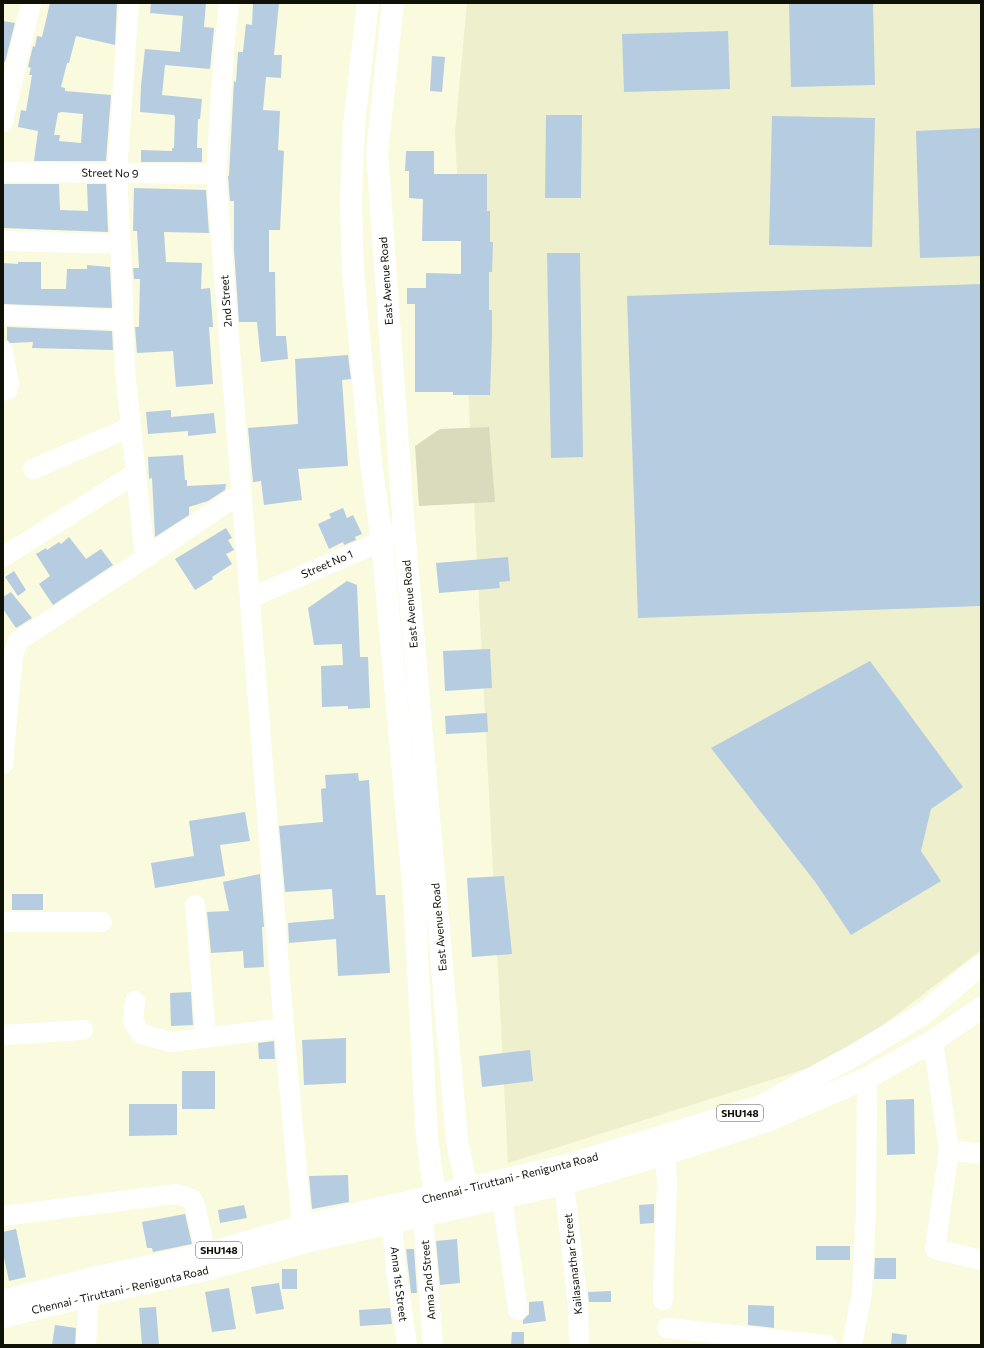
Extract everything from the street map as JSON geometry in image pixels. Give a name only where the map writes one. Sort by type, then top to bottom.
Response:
[{"type":"main road","name":"East Avenue Road","points":[[368,3],[354,124],[351,199],[353,272],[371,463],[382,541],[414,894],[431,1208]]},
{"type":"main road","name":"East Avenue Road","points":[[393,3],[377,152],[404,528],[457,1140],[468,1196]]},
{"type":"main road","name":"Chennai - Tiruttani - Renigunta Road","points":[[3,1300],[210,1270],[306,1242],[392,1222],[468,1196],[761,1106],[853,1056],[923,1014],[981,966]]},
{"type":"main road","name":"Chennai - Tiruttani - Renigunta Road","points":[[468,1196],[502,1198],[564,1184],[666,1154],[767,1121],[867,1078],[932,1041],[981,1008]]},
{"type":"main road","name":"Chennai - Tiruttani - Renigunta Road","points":[[3,1317],[87,1288],[302,1226],[431,1208]]},
{"type":"street","points":[[3,122],[31,3]]},
{"type":"street","points":[[129,3],[117,173],[125,371],[145,558]]},
{"type":"street","name":"2nd Street","points":[[229,3],[224,50],[216,174],[284,1028],[302,1226]]},
{"type":"street","name":"Street No 9","points":[[3,172],[216,174]]},
{"type":"street","points":[[3,241],[120,244]]},
{"type":"street","points":[[3,315],[123,320]]},
{"type":"street","points":[[3,351],[9,384],[8,389],[3,391]]},
{"type":"street","points":[[33,469],[131,427]]},
{"type":"street","points":[[3,557],[136,473]]},
{"type":"street","points":[[3,759],[13,654],[18,641],[241,493]]},
{"type":"street","name":"Street No 1","points":[[250,598],[382,541],[404,528]]},
{"type":"street","points":[[195,905],[206,1037]]},
{"type":"street","points":[[3,922],[102,922]]},
{"type":"street","points":[[135,1001],[133,1021],[141,1034],[171,1042],[284,1028]]},
{"type":"street","points":[[3,1035],[83,1030]]},
{"type":"street","points":[[932,1041],[949,1150],[935,1249],[981,1260]]},
{"type":"street","points":[[852,1345],[862,1293],[866,1212],[867,1078]]},
{"type":"street","points":[[949,1150],[981,1154]]},
{"type":"street","points":[[663,1300],[667,1182],[666,1154]]},
{"type":"street","name":"Kailasanathar Street","points":[[564,1184],[578,1305],[579,1345]]},
{"type":"street","points":[[3,1216],[176,1194],[192,1199],[195,1204],[206,1254]]},
{"type":"street","points":[[502,1198],[518,1310]]},
{"type":"street","name":"Anna 2nd Street","points":[[431,1208],[433,1345]]},
{"type":"street","name":"Anna 1st Street","points":[[392,1222],[396,1271],[408,1345]]},
{"type":"street","points":[[86,1345],[87,1288]]},
{"type":"street","points":[[666,1328],[826,1345]]},
{"type":"shaded area","points":[[467,3],[981,3],[981,950],[840,1058],[508,1163],[455,133]]},
{"type":"shaded area","points":[[489,427],[495,502],[419,506],[415,446],[440,429]]},
{"type":"building","points":[[50,3],[117,3],[115,45],[76,36],[61,87],[65,88],[65,91],[111,95],[106,161],[34,161],[38,131],[18,127],[21,110],[26,111],[32,75],[29,75],[31,68],[28,67],[33,46],[35,47],[37,36],[42,37]],"holes":[[[58,113],[83,114],[81,143],[59,141],[60,135],[54,135]]]},
{"type":"building","points":[[151,3],[206,3],[204,27],[214,28],[210,69],[165,65],[162,95],[202,99],[200,119],[198,119],[197,148],[202,148],[202,162],[141,162],[141,150],[172,151],[172,148],[174,148],[174,115],[140,112],[141,86],[145,49],[180,52],[183,16],[150,13]]},
{"type":"building","points":[[253,3],[279,3],[274,55],[282,55],[281,78],[266,77],[263,110],[280,111],[278,150],[284,151],[280,230],[269,230],[269,272],[275,272],[276,336],[286,336],[288,359],[261,362],[257,322],[239,322],[234,250],[234,201],[230,201],[228,176],[234,81],[236,82],[238,52],[243,52],[246,24],[252,25]]},
{"type":"building","points":[[873,3],[875,85],[791,87],[789,4]]},
{"type":"building","points":[[3,21],[15,23],[5,62],[3,61]]},
{"type":"building","points":[[728,31],[730,89],[624,92],[622,34]]},
{"type":"building","points":[[432,56],[445,57],[442,92],[430,91]]},
{"type":"building","points":[[546,115],[582,115],[581,198],[545,198]]},
{"type":"building","points":[[772,116],[875,118],[872,247],[769,245]]},
{"type":"building","points":[[981,128],[981,256],[920,258],[916,131]]},
{"type":"building","points":[[406,151],[434,151],[434,174],[487,174],[487,211],[490,211],[490,242],[493,242],[492,272],[489,272],[489,310],[492,310],[490,395],[453,395],[453,392],[415,392],[415,304],[407,304],[407,288],[426,288],[426,273],[461,274],[461,241],[422,241],[423,199],[409,198],[409,171],[405,171]]},
{"type":"building","points":[[3,184],[59,184],[60,210],[88,211],[87,184],[106,184],[108,232],[3,228]]},
{"type":"building","points":[[134,188],[206,190],[209,233],[164,232],[166,262],[202,263],[201,289],[210,288],[213,327],[209,327],[213,384],[176,387],[173,351],[137,353],[135,327],[139,327],[140,279],[134,279],[133,268],[139,268],[137,231],[133,231]]},
{"type":"building","points":[[547,253],[580,253],[583,457],[551,458]]},
{"type":"building","points":[[18,262],[41,262],[41,289],[66,289],[67,269],[87,269],[87,265],[110,267],[112,308],[3,304],[3,263],[18,264]]},
{"type":"building","points":[[981,284],[981,606],[638,618],[627,296]]},
{"type":"building","points":[[7,327],[112,331],[113,350],[32,348],[33,342],[10,343],[7,340]]},
{"type":"building","points":[[348,355],[351,379],[342,380],[348,466],[298,469],[302,500],[264,505],[261,481],[253,482],[248,428],[298,424],[295,359]]},
{"type":"building","points":[[171,410],[171,417],[214,413],[216,433],[188,436],[188,431],[148,434],[146,412]]},
{"type":"building","points":[[183,455],[185,480],[187,480],[187,486],[226,484],[225,490],[208,501],[189,507],[189,515],[155,537],[152,478],[149,479],[148,457]]},
{"type":"building","points":[[343,508],[347,518],[353,515],[362,534],[355,537],[356,540],[344,545],[343,542],[329,549],[318,524],[331,518],[329,514]]},
{"type":"building","points":[[226,528],[232,538],[228,540],[234,550],[226,554],[232,564],[212,577],[213,579],[195,590],[175,559]]},
{"type":"building","points":[[69,537],[86,559],[101,549],[113,565],[53,605],[39,584],[50,576],[36,554],[46,548],[47,550],[59,542],[61,544]]},
{"type":"building","points":[[508,557],[510,581],[499,582],[500,588],[439,593],[436,563]]},
{"type":"building","points":[[14,571],[26,590],[18,596],[5,577]]},
{"type":"building","points":[[347,581],[357,585],[360,657],[368,657],[370,708],[348,709],[348,706],[322,707],[321,666],[343,665],[342,644],[314,645],[308,608]]},
{"type":"building","points":[[11,592],[32,618],[16,628],[3,609],[3,597]]},
{"type":"building","points":[[490,649],[492,688],[445,691],[443,651]]},
{"type":"building","points":[[870,661],[963,787],[931,809],[921,851],[941,881],[851,935],[816,883],[711,748]]},
{"type":"building","points":[[487,713],[488,732],[446,734],[445,716]]},
{"type":"building","points":[[358,773],[359,781],[369,780],[376,895],[385,895],[390,973],[338,976],[336,939],[289,943],[288,923],[334,919],[332,889],[285,892],[279,826],[323,822],[321,789],[326,788],[325,775]]},
{"type":"building","points":[[245,812],[250,841],[220,845],[225,876],[155,888],[151,863],[194,856],[189,821]]},
{"type":"building","points":[[260,874],[264,927],[262,927],[264,967],[244,968],[243,951],[211,953],[207,912],[229,911],[223,882]]},
{"type":"building","points":[[504,876],[512,954],[472,957],[467,878]]},
{"type":"building","points":[[12,894],[43,894],[43,910],[12,910]]},
{"type":"building","points":[[191,992],[193,1025],[171,1026],[170,993]]},
{"type":"building","points":[[346,1038],[346,1083],[304,1085],[302,1040]]},
{"type":"building","points":[[274,1041],[275,1059],[259,1059],[258,1043]]},
{"type":"building","points":[[530,1050],[533,1081],[482,1087],[479,1056]]},
{"type":"building","points":[[182,1071],[215,1071],[215,1109],[182,1109]]},
{"type":"building","points":[[914,1099],[915,1154],[887,1155],[886,1100]]},
{"type":"building","points":[[129,1104],[177,1104],[177,1135],[129,1136]]},
{"type":"building","points":[[348,1175],[349,1202],[312,1209],[309,1176]]},
{"type":"building","points":[[654,1204],[654,1223],[640,1224],[639,1205]]},
{"type":"building","points":[[244,1205],[247,1218],[220,1223],[218,1210]]},
{"type":"building","points":[[185,1214],[192,1244],[153,1252],[152,1248],[147,1248],[142,1222]]},
{"type":"building","points":[[16,1229],[26,1277],[9,1281],[3,1253],[3,1232]]},
{"type":"building","points":[[457,1239],[460,1283],[440,1285],[436,1241]]},
{"type":"building","points":[[816,1246],[850,1246],[850,1260],[816,1260]]},
{"type":"building","points":[[406,1249],[414,1249],[417,1293],[411,1293]]},
{"type":"building","points":[[875,1258],[896,1258],[896,1279],[874,1279]]},
{"type":"building","points":[[282,1269],[297,1269],[297,1289],[282,1289]]},
{"type":"building","points":[[279,1283],[284,1309],[256,1314],[251,1287]]},
{"type":"building","points":[[229,1288],[236,1329],[212,1332],[205,1292]]},
{"type":"building","points":[[611,1291],[611,1302],[589,1302],[588,1292]]},
{"type":"building","points":[[543,1301],[546,1321],[523,1324],[523,1320],[529,1314],[529,1302]]},
{"type":"building","points":[[748,1305],[774,1306],[774,1328],[748,1325]]},
{"type":"building","points":[[156,1307],[159,1345],[142,1345],[139,1308]]},
{"type":"building","points":[[390,1308],[392,1324],[360,1326],[359,1310]]},
{"type":"building","points":[[55,1325],[76,1328],[75,1345],[52,1345]]},
{"type":"building","points":[[512,1332],[524,1332],[524,1345],[511,1345]]},
{"type":"building","points":[[892,1333],[907,1335],[906,1345],[891,1345]]}]
